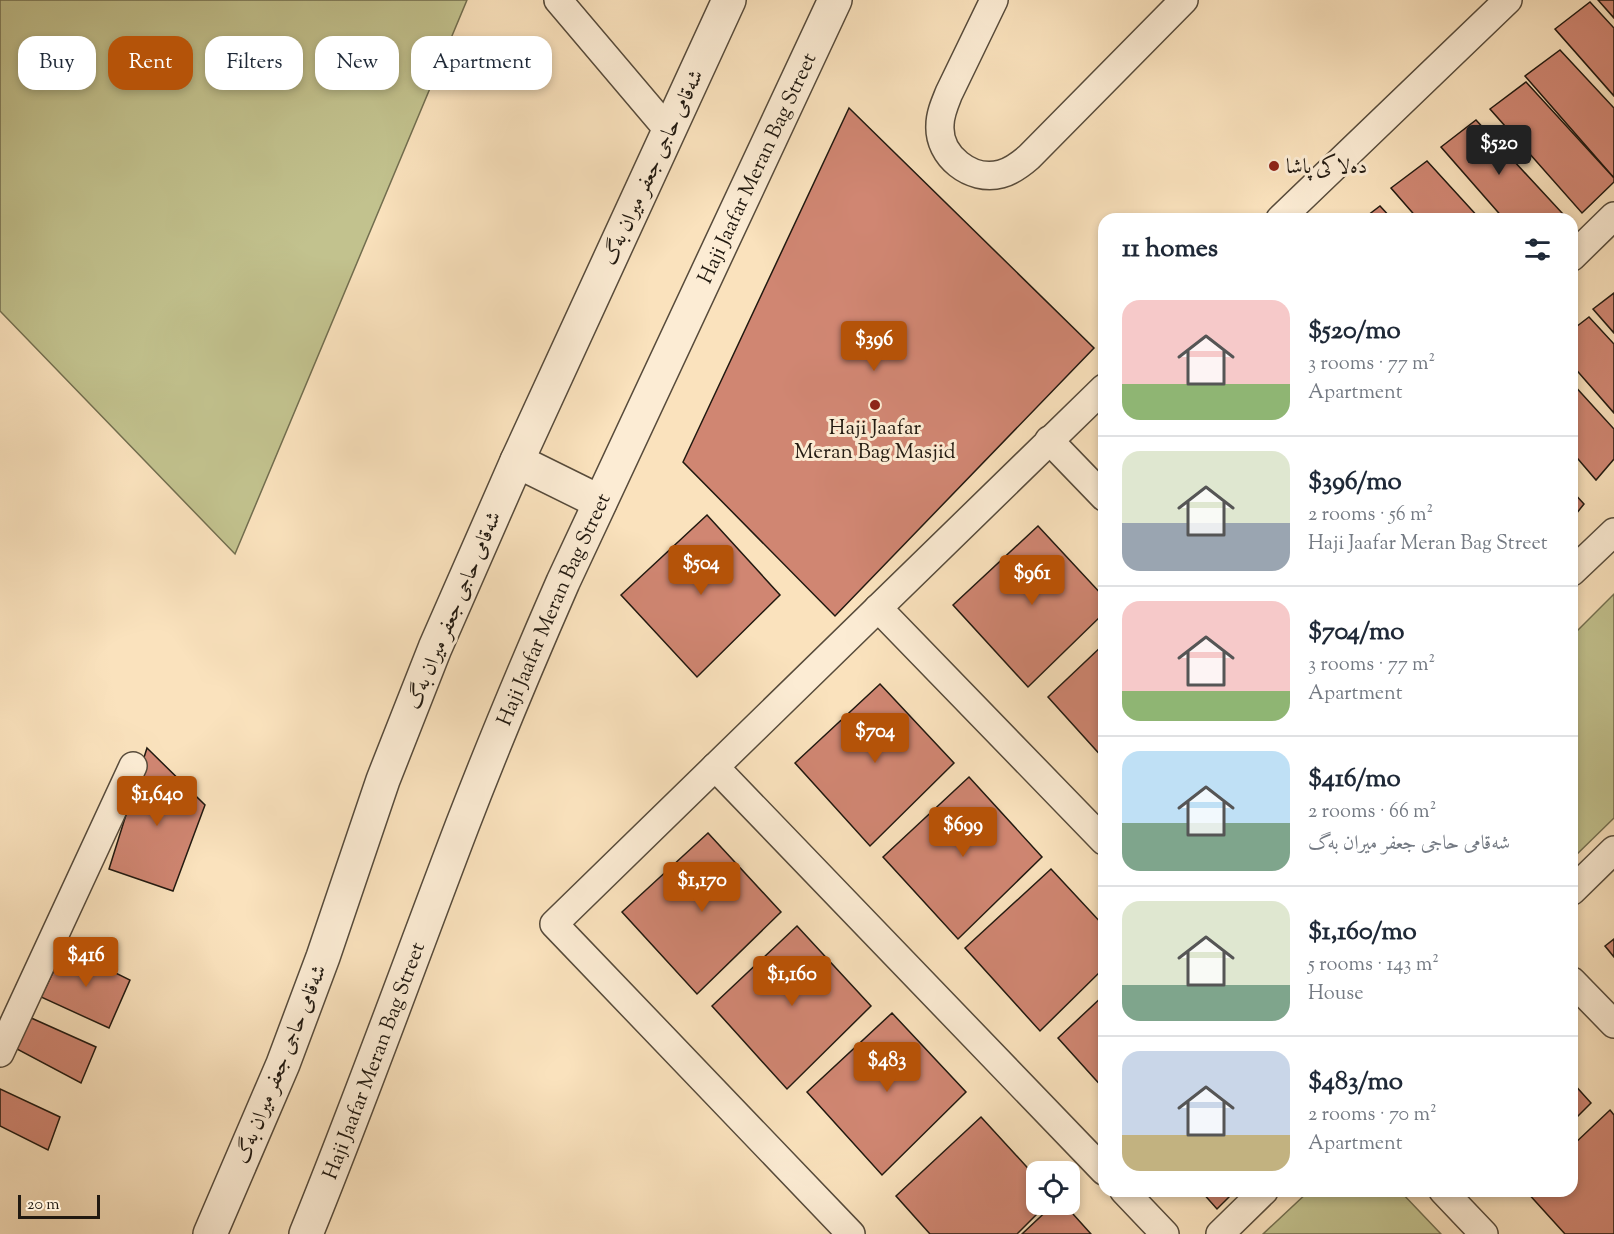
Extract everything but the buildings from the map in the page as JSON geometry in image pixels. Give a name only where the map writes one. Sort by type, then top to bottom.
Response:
[{"type":"street","points":[[558,0],[669,131]]},
{"type":"street","name":"شەقامی حاجی جعفر میران بەگ","points":[[210,1234],[283,1064],[408,714],[517,461],[729,0]]},
{"type":"street","name":"Haji Jaafar Meran Bag Street","points":[[308,1233],[494,744],[600,502],[834,0]]},
{"type":"street","points":[[994,0],[949,93],[939,126],[943,144],[952,159],[966,170],[982,175],[1000,175],[1016,168],[1029,157],[1184,0]]},
{"type":"street","points":[[1286,213],[1508,0]]},
{"type":"street","points":[[1578,251],[1614,216]]},
{"type":"street","points":[[851,1234],[554,924],[1098,394]]},
{"type":"street","points":[[1049,440],[1098,491]]},
{"type":"street","points":[[517,461],[600,502]]},
{"type":"street","points":[[1578,566],[1614,532]]},
{"type":"street","points":[[878,608],[1098,835]]},
{"type":"street","points":[[0,1053],[133,766]]},
{"type":"street","points":[[715,767],[1098,1165]]},
{"type":"street","points":[[1578,885],[1614,850]]},
{"type":"street","points":[[1578,987],[1614,1024]]},
{"type":"street","points":[[1130,1197],[1165,1234]]},
{"type":"street","points":[[1220,1234],[1258,1197]]},
{"type":"street","points":[[1449,1197],[1484,1234]]},
{"type":"green space","points":[[0,0],[467,0],[452,36],[411,36],[411,90],[429,90],[235,554],[0,311]]},
{"type":"green space","points":[[1614,594],[1614,818],[1578,853],[1578,630]]},
{"type":"green space","points":[[1303,1197],[1406,1197],[1441,1234],[1263,1234]]},
{"type":"place","name":"دەلاکی پاشا","points":[[1274,166]]},
{"type":"place","name":"Haji Jaafar Meran Bag Masjid","points":[[875,405]]}]
